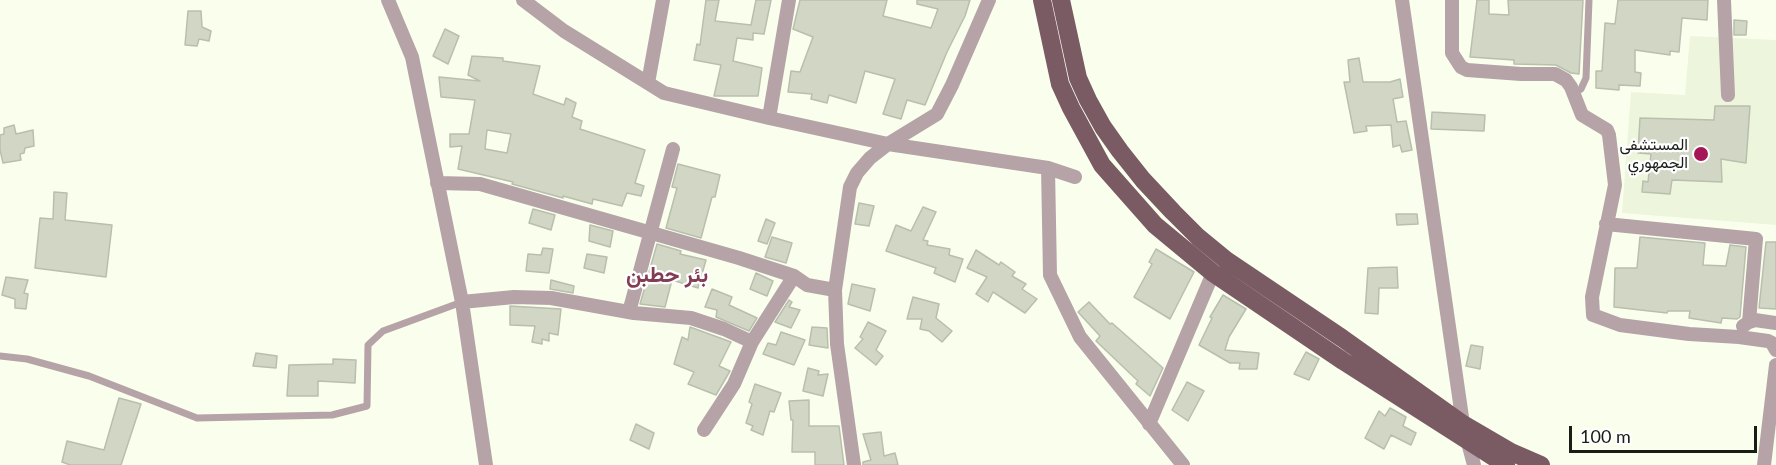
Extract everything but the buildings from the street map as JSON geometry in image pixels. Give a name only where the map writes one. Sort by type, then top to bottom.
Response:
[{"type":"main road","points":[[1042,0],[1060,84],[1084,135],[1101,165],[1155,225],[1213,273],[1343,361],[1506,465]]},
{"type":"main road","points":[[1061,0],[1078,78],[1088,100],[1120,151],[1173,212],[1226,260],[1342,338],[1463,424],[1511,452],[1541,465]]},
{"type":"street","points":[[388,0],[412,57],[462,302],[486,465]]},
{"type":"street","points":[[523,0],[564,31],[664,93],[888,144],[1048,168],[1075,177]]},
{"type":"street","points":[[648,83],[663,0]]},
{"type":"street","points":[[769,118],[789,0]]},
{"type":"street","points":[[854,465],[837,344],[835,290],[850,188],[857,172],[870,158],[888,144],[937,114],[989,0]]},
{"type":"street","points":[[1402,0],[1463,424],[1474,465]]},
{"type":"street","points":[[1452,0],[1452,53],[1461,67],[1467,70],[1555,74],[1566,80],[1582,115],[1607,130],[1615,185],[1592,297],[1593,315],[1620,325],[1768,341],[1776,350]]},
{"type":"street","points":[[1724,0],[1728,95]]},
{"type":"street","points":[[629,312],[673,149]]},
{"type":"street","points":[[1048,168],[1050,275],[1080,337],[1180,464]]},
{"type":"street","points":[[437,183],[480,184],[651,231],[794,276],[807,285],[835,290]]},
{"type":"street","points":[[1606,224],[1756,239],[1749,322]]},
{"type":"street","points":[[1149,424],[1213,273]]},
{"type":"street","points":[[704,430],[734,384],[752,342],[794,276]]},
{"type":"street","points":[[462,302],[514,297],[551,298],[629,312],[691,318],[724,328],[752,342]]},
{"type":"street","points":[[1739,337],[1744,324],[1749,322],[1761,320],[1776,323]]},
{"type":"street","points":[[1764,465],[1776,365]]},
{"type":"lane","points":[[1574,94],[1581,89],[1586,78],[1589,0]]},
{"type":"lane","points":[[0,356],[27,359],[89,376],[197,418],[332,415],[367,406],[368,345],[383,331],[462,302]]},
{"type":"shaded area","name":"المستشفى الجمهوري","points":[[1690,36],[1776,40],[1776,225],[1622,213],[1631,92],[1685,95]]},
{"type":"place","name":"المستشفى الجمهوري","points":[[1701,154]]},
{"type":"district","name":"بئر حطبن","points":[[667,275]]}]
